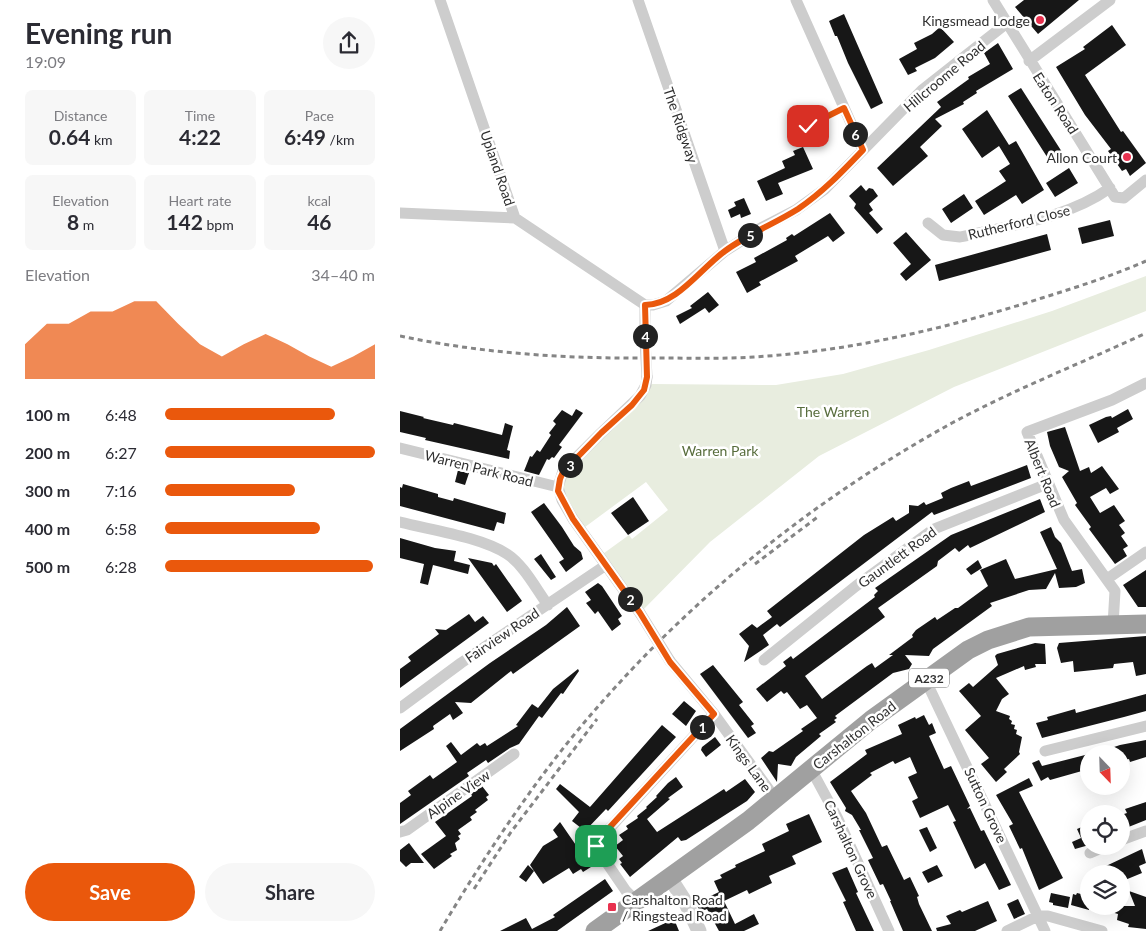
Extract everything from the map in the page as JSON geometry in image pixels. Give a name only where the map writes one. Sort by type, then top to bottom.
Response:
[{"type":"highway","name":"Carshalton Road","points":[[595,931],[670,878],[775,798],[871,720],[968,650],[1010,631],[1044,626],[1146,624]]},
{"type":"street","name":"Upland Road","points":[[440,0],[515,218],[645,305]]},
{"type":"street","name":"The Ridgway","points":[[638,0],[725,251]]},
{"type":"street","points":[[796,0],[863,150]]},
{"type":"street","name":"Eaton Road","points":[[993,0],[1029,61],[1115,197],[1124,198],[1146,180]]},
{"type":"street","points":[[1029,61],[1110,0]]},
{"type":"street","name":"Hillcroome Road","points":[[645,305],[666,301],[725,251],[761,228],[796,210],[825,189],[922,90],[1007,23]]},
{"type":"street","name":"Rutherford Close","points":[[928,223],[943,235],[960,237],[1065,213],[1092,201],[1110,188]]},
{"type":"street","points":[[400,213],[515,218]]},
{"type":"street","points":[[558,487],[563,472],[640,396],[646,385],[645,305]]},
{"type":"street","name":"Albert Road","points":[[1113,625],[1115,591],[1064,520],[1026,432],[1112,400],[1146,383]]},
{"type":"street","name":"Warren Park Road","points":[[400,448],[558,487]]},
{"type":"street","name":"Gauntlett Road","points":[[764,660],[856,586],[934,529],[1047,484]]},
{"type":"street","name":"Kings Lane","points":[[558,487],[562,500],[573,519],[640,613],[670,662],[714,714],[775,798]]},
{"type":"street","points":[[400,522],[475,541],[507,554],[518,565],[548,605]]},
{"type":"street","points":[[1107,578],[1146,552]]},
{"type":"street","name":"Fairview Road","points":[[400,708],[461,663],[606,565]]},
{"type":"street","name":"Sutton Grove","points":[[926,680],[1045,931]]},
{"type":"street","points":[[636,901],[626,891],[598,850],[596,843],[714,714]]},
{"type":"street","points":[[1044,751],[1146,726]]},
{"type":"street","name":"Alpine View","points":[[400,832],[407,830],[514,754]]},
{"type":"street","name":"Carshalton Grove","points":[[811,769],[837,817],[889,931]]},
{"type":"street","points":[[1130,836],[1146,830]]},
{"type":"street","points":[[670,878],[686,903],[699,931]]},
{"type":"street","points":[[1007,931],[1038,916],[1048,916],[1102,931]]},
{"type":"lane","points":[[808,126],[844,108]]},
{"type":"green space","points":[[1146,276],[1146,311],[954,387],[819,456],[710,542],[640,613],[600,556],[629,535],[632,539],[668,510],[646,482],[581,530],[559,486],[561,479],[652,384],[776,385],[843,374],[929,350],[1052,311]]},
{"type":"building","name":"Kingsmead Lodge","points":[[1024,0],[1079,0],[1038,34],[1015,7]]},
{"type":"building","points":[[844,14],[883,103],[871,109],[829,21]]},
{"type":"building","points":[[1112,25],[1126,45],[1085,75],[1121,132],[1123,131],[1146,163],[1130,176],[1126,169],[1122,171],[1108,151],[1111,149],[1085,115],[1056,67],[1085,49],[1083,47]]},
{"type":"building","points":[[940,27],[954,42],[935,58],[915,68],[917,71],[908,75],[899,59],[917,49],[914,43],[932,34]]},
{"type":"building","points":[[998,43],[1013,69],[976,91],[977,93],[963,102],[964,104],[935,119],[942,126],[920,147],[928,156],[893,186],[877,168],[941,107],[937,102],[969,79],[968,77],[990,64],[984,53]]},
{"type":"building","points":[[1021,88],[1062,152],[1049,160],[1008,96]]},
{"type":"building","points":[[987,110],[1009,145],[1016,141],[1044,190],[1022,204],[1016,195],[984,215],[975,201],[1006,181],[999,171],[1010,164],[999,146],[982,158],[962,129]]},
{"type":"building","points":[[803,147],[813,169],[778,183],[783,194],[766,201],[757,181],[785,168],[782,161],[795,155],[793,151]]},
{"type":"building","points":[[1069,168],[1078,183],[1055,197],[1046,183]]},
{"type":"building","points":[[861,185],[866,191],[869,188],[873,189],[878,196],[869,204],[873,210],[869,213],[883,229],[877,234],[854,208],[856,204],[849,196]]},
{"type":"building","points":[[964,194],[973,208],[951,223],[942,209]]},
{"type":"building","points":[[744,198],[751,214],[741,218],[740,214],[731,218],[728,210],[736,206],[734,202]]},
{"type":"building","points":[[830,213],[845,233],[833,242],[828,236],[795,256],[798,261],[759,282],[761,285],[747,293],[736,272],[756,262],[754,258],[787,240],[786,238],[792,234],[794,236]]},
{"type":"building","points":[[1110,220],[1114,236],[1082,244],[1078,228]]},
{"type":"building","points":[[906,232],[931,260],[906,281],[900,274],[911,264],[893,243]]},
{"type":"building","points":[[1047,234],[1051,250],[939,281],[935,265]]},
{"type":"building","points":[[708,292],[719,305],[709,313],[705,308],[680,324],[676,316],[692,308],[690,306]]},
{"type":"building","points":[[576,409],[583,413],[559,445],[562,447],[554,458],[547,459],[539,475],[524,471],[530,456],[532,457],[537,450],[540,452],[551,435],[549,433],[556,424],[553,421],[562,410],[572,416]]},
{"type":"building","points":[[1128,409],[1133,419],[1117,428],[1119,432],[1098,443],[1089,425],[1106,417],[1111,416],[1112,418]]},
{"type":"building","points":[[400,411],[423,418],[453,425],[454,423],[502,435],[505,423],[513,426],[507,450],[510,451],[509,459],[425,440],[426,438],[400,432]]},
{"type":"building","points":[[1065,427],[1080,471],[1089,467],[1091,473],[1102,466],[1119,489],[1110,494],[1106,488],[1090,497],[1100,513],[1114,505],[1125,521],[1119,525],[1125,533],[1121,536],[1128,546],[1123,549],[1127,556],[1115,564],[1089,529],[1091,527],[1075,505],[1077,503],[1062,477],[1069,471],[1059,467],[1050,446],[1047,432]]},
{"type":"building","points":[[1027,465],[1031,478],[934,515],[932,512],[780,627],[777,624],[763,635],[769,645],[744,662],[749,646],[739,634],[752,624],[757,628],[772,617],[767,611],[864,535],[893,517],[896,521],[909,513],[909,505],[918,506],[924,502],[926,505],[943,498],[941,493],[951,488],[969,481],[971,486]]},
{"type":"building","points":[[458,470],[469,473],[465,485],[455,482]]},
{"type":"building","points":[[403,484],[438,494],[438,497],[453,501],[454,498],[506,513],[504,524],[497,522],[494,531],[400,506],[400,487],[402,488]]},
{"type":"building","points":[[633,497],[649,521],[628,535],[611,513]]},
{"type":"building","points":[[1040,499],[1045,512],[970,548],[968,545],[959,552],[955,548],[938,561],[937,566],[878,608],[885,617],[805,676],[822,699],[872,663],[875,668],[913,637],[912,635],[916,630],[935,617],[937,620],[958,608],[988,586],[980,570],[1006,559],[1015,579],[1057,569],[1040,532],[1051,527],[1055,537],[1061,543],[1072,571],[1082,569],[1085,583],[1076,587],[1059,588],[1055,573],[1046,589],[1029,590],[990,603],[992,606],[933,649],[929,656],[905,655],[912,664],[909,669],[893,673],[835,716],[837,718],[834,720],[836,722],[819,734],[821,736],[796,757],[791,766],[778,764],[777,782],[761,758],[769,751],[773,752],[803,731],[801,729],[817,718],[807,705],[800,709],[787,692],[784,694],[781,691],[767,702],[756,689],[786,666],[783,662],[791,656],[793,659],[875,597],[874,595],[878,591],[875,588],[951,535]]},
{"type":"building","points":[[544,503],[574,546],[581,552],[583,559],[566,572],[559,562],[564,559],[531,512]]},
{"type":"building","points":[[400,538],[435,548],[456,551],[454,561],[470,565],[468,574],[433,565],[428,585],[420,583],[424,564],[400,558]]},
{"type":"building","points":[[541,554],[556,577],[551,580],[534,559]]},
{"type":"building","points":[[468,558],[492,563],[494,566],[496,564],[522,601],[507,612]]},
{"type":"building","points":[[978,560],[982,568],[971,575],[966,569]]},
{"type":"building","points":[[1146,570],[1146,607],[1138,607],[1123,585]]},
{"type":"building","points":[[598,583],[622,616],[618,619],[621,624],[612,631],[598,611],[595,614],[586,603],[591,600],[585,592]]},
{"type":"building","points":[[567,607],[580,626],[513,674],[511,671],[471,703],[455,702],[463,713],[453,720],[450,714],[433,726],[434,729],[400,751],[400,729],[490,663],[546,625]]},
{"type":"building","points":[[469,614],[475,622],[483,616],[489,623],[400,688],[400,669],[411,661],[408,657],[439,634],[435,629],[446,630]]},
{"type":"building","points":[[1146,636],[1146,674],[1136,676],[1133,662],[1114,664],[1113,668],[1074,672],[1073,661],[1061,663],[1057,648],[1059,643]]},
{"type":"building","points":[[1035,643],[1045,644],[1046,664],[1035,664],[1036,667],[1025,670],[1024,666],[996,678],[1009,694],[1002,699],[996,711],[1010,716],[1011,724],[1015,725],[1014,729],[1017,730],[1016,734],[1022,737],[1020,754],[1004,769],[1007,772],[996,782],[981,764],[989,758],[965,730],[981,716],[959,691],[969,683],[973,687],[998,665],[995,656],[997,654]]},
{"type":"building","points":[[713,665],[743,702],[739,705],[754,724],[751,726],[756,733],[748,738],[700,674]]},
{"type":"building","points":[[578,669],[579,671],[563,694],[561,693],[542,718],[539,716],[519,744],[488,763],[486,760],[467,773],[469,776],[400,824],[400,803],[411,795],[408,791],[430,775],[433,779],[457,762],[446,746],[451,742],[461,755],[477,743],[480,746],[485,743],[487,746],[518,726],[516,725],[532,704],[538,708],[553,689]]},
{"type":"building","points":[[1146,694],[1146,711],[1124,717],[1042,738],[1036,723],[1048,720],[1047,717],[1075,709],[1076,713]]},
{"type":"building","points":[[684,701],[696,711],[686,726],[672,714]]},
{"type":"building","points":[[924,715],[929,725],[932,723],[936,733],[929,736],[944,769],[951,766],[970,806],[967,809],[970,808],[981,831],[984,830],[1011,885],[999,890],[985,863],[975,869],[953,822],[956,821],[948,805],[920,818],[912,801],[918,798],[908,777],[917,773],[910,757],[895,764],[893,761],[870,773],[872,775],[851,791],[866,813],[882,847],[887,845],[904,880],[910,877],[919,896],[917,897],[919,904],[932,931],[903,931],[883,884],[880,885],[868,860],[873,858],[859,830],[861,830],[852,815],[845,811],[846,808],[830,782],[867,754],[865,750],[902,734],[898,725]]},
{"type":"building","points":[[662,725],[676,737],[608,811],[606,809],[585,831],[572,821],[579,812],[556,789],[560,784],[590,807]]},
{"type":"building","points":[[715,737],[721,745],[706,757],[701,750],[702,747]]},
{"type":"building","points":[[1146,740],[1146,757],[1130,762],[1130,745],[1120,745]]},
{"type":"building","points":[[1080,756],[1080,772],[1050,780],[1048,777],[1041,781],[1032,763],[1039,760],[1042,766]]},
{"type":"building","points":[[676,777],[683,787],[668,798],[670,799],[647,819],[657,832],[724,789],[726,792],[745,779],[755,792],[747,801],[686,840],[681,841],[678,837],[630,877],[620,864],[622,863],[619,859],[623,856],[615,846],[623,840],[619,835],[628,829],[626,826],[638,818],[637,816]]},
{"type":"building","points":[[1029,778],[1033,786],[1019,792],[1063,878],[1039,890],[1022,848],[1020,849],[1009,826],[1013,824],[996,795]]},
{"type":"building","points":[[482,786],[489,795],[486,797],[488,800],[475,810],[477,812],[470,817],[472,820],[458,830],[461,834],[458,836],[460,839],[455,843],[457,850],[434,869],[421,854],[446,836],[435,822],[472,796],[471,794]]},
{"type":"building","points":[[1146,802],[1146,820],[1130,826],[1130,807]]},
{"type":"building","points":[[809,814],[822,842],[792,856],[796,864],[769,876],[772,883],[749,894],[747,890],[724,901],[735,924],[754,914],[759,924],[744,931],[719,931],[707,909],[700,912],[696,903],[719,892],[714,881],[722,878],[720,875],[736,867],[735,865],[765,851],[762,844],[789,831],[786,824]]},
{"type":"building","points":[[560,822],[591,867],[583,872],[581,869],[573,874],[569,868],[543,884],[530,865],[543,846],[558,837],[553,830]]},
{"type":"building","points":[[927,827],[937,848],[930,852],[919,830]]},
{"type":"building","points":[[1080,838],[1080,848],[1075,849],[1072,842]]},
{"type":"building","points":[[409,843],[424,863],[411,863],[406,867],[400,861],[400,850]]},
{"type":"building","points":[[1142,849],[1146,863],[1139,866],[1142,873],[1130,878],[1130,865],[1108,865],[1130,855]]},
{"type":"building","points":[[528,865],[534,871],[526,882],[519,877]]},
{"type":"building","points":[[937,865],[943,876],[928,883],[922,872]]},
{"type":"building","points":[[847,867],[858,892],[856,893],[874,931],[856,931],[843,902],[846,901],[832,873]]},
{"type":"building","points":[[605,879],[613,891],[557,931],[500,931],[526,918],[532,929],[555,917],[553,915]]},
{"type":"building","points":[[1130,891],[1146,897],[1146,929],[1128,927],[1129,924],[1117,920],[1118,915],[1130,915],[1130,906],[1135,906]]},
{"type":"building","points":[[1051,893],[1070,897],[1068,908],[1053,905],[1053,903],[1049,902]]},
{"type":"building","points":[[1077,893],[1080,894],[1080,908],[1071,905],[1073,894],[1076,895]]},
{"type":"building","points":[[1018,899],[1025,914],[1014,919],[1007,904]]},
{"type":"building","points":[[988,901],[997,921],[975,931],[937,931],[936,928],[951,924],[946,916],[960,910],[962,912]]},
{"type":"building","points":[[674,919],[679,931],[648,931]]},
{"type":"railway","points":[[400,336],[496,351],[561,356],[718,358],[791,354],[863,344],[971,319],[1081,285],[1146,261]]},
{"type":"railway","points":[[440,931],[499,837],[563,748],[648,652],[728,578],[814,510],[905,450],[952,423],[1000,399],[1146,333]]},
{"type":"railway","points":[[755,564],[819,516]]},
{"type":"railway","points":[[474,889],[511,832],[597,719]]},
{"type":"place","name":"Kingsmead Lodge","points":[[1040,20]]},
{"type":"place","name":"Allon Court","points":[[1127,157]]},
{"type":"place","name":"Carshalton Road / Ringstead Road","points":[[612,907]]},
{"type":"route","points":[[596,846],[598,840],[714,714],[670,662],[640,613],[573,519],[558,491],[560,479],[563,472],[601,433],[632,405],[644,390],[647,377],[644,330],[645,305],[653,305],[671,298],[725,251],[761,228],[796,210],[825,189],[863,150],[844,108],[808,126]]},
{"type":"park label","name":"The Warren","points":[[833,411]]},
{"type":"park label","name":"Warren Park","points":[[720,450]]}]
